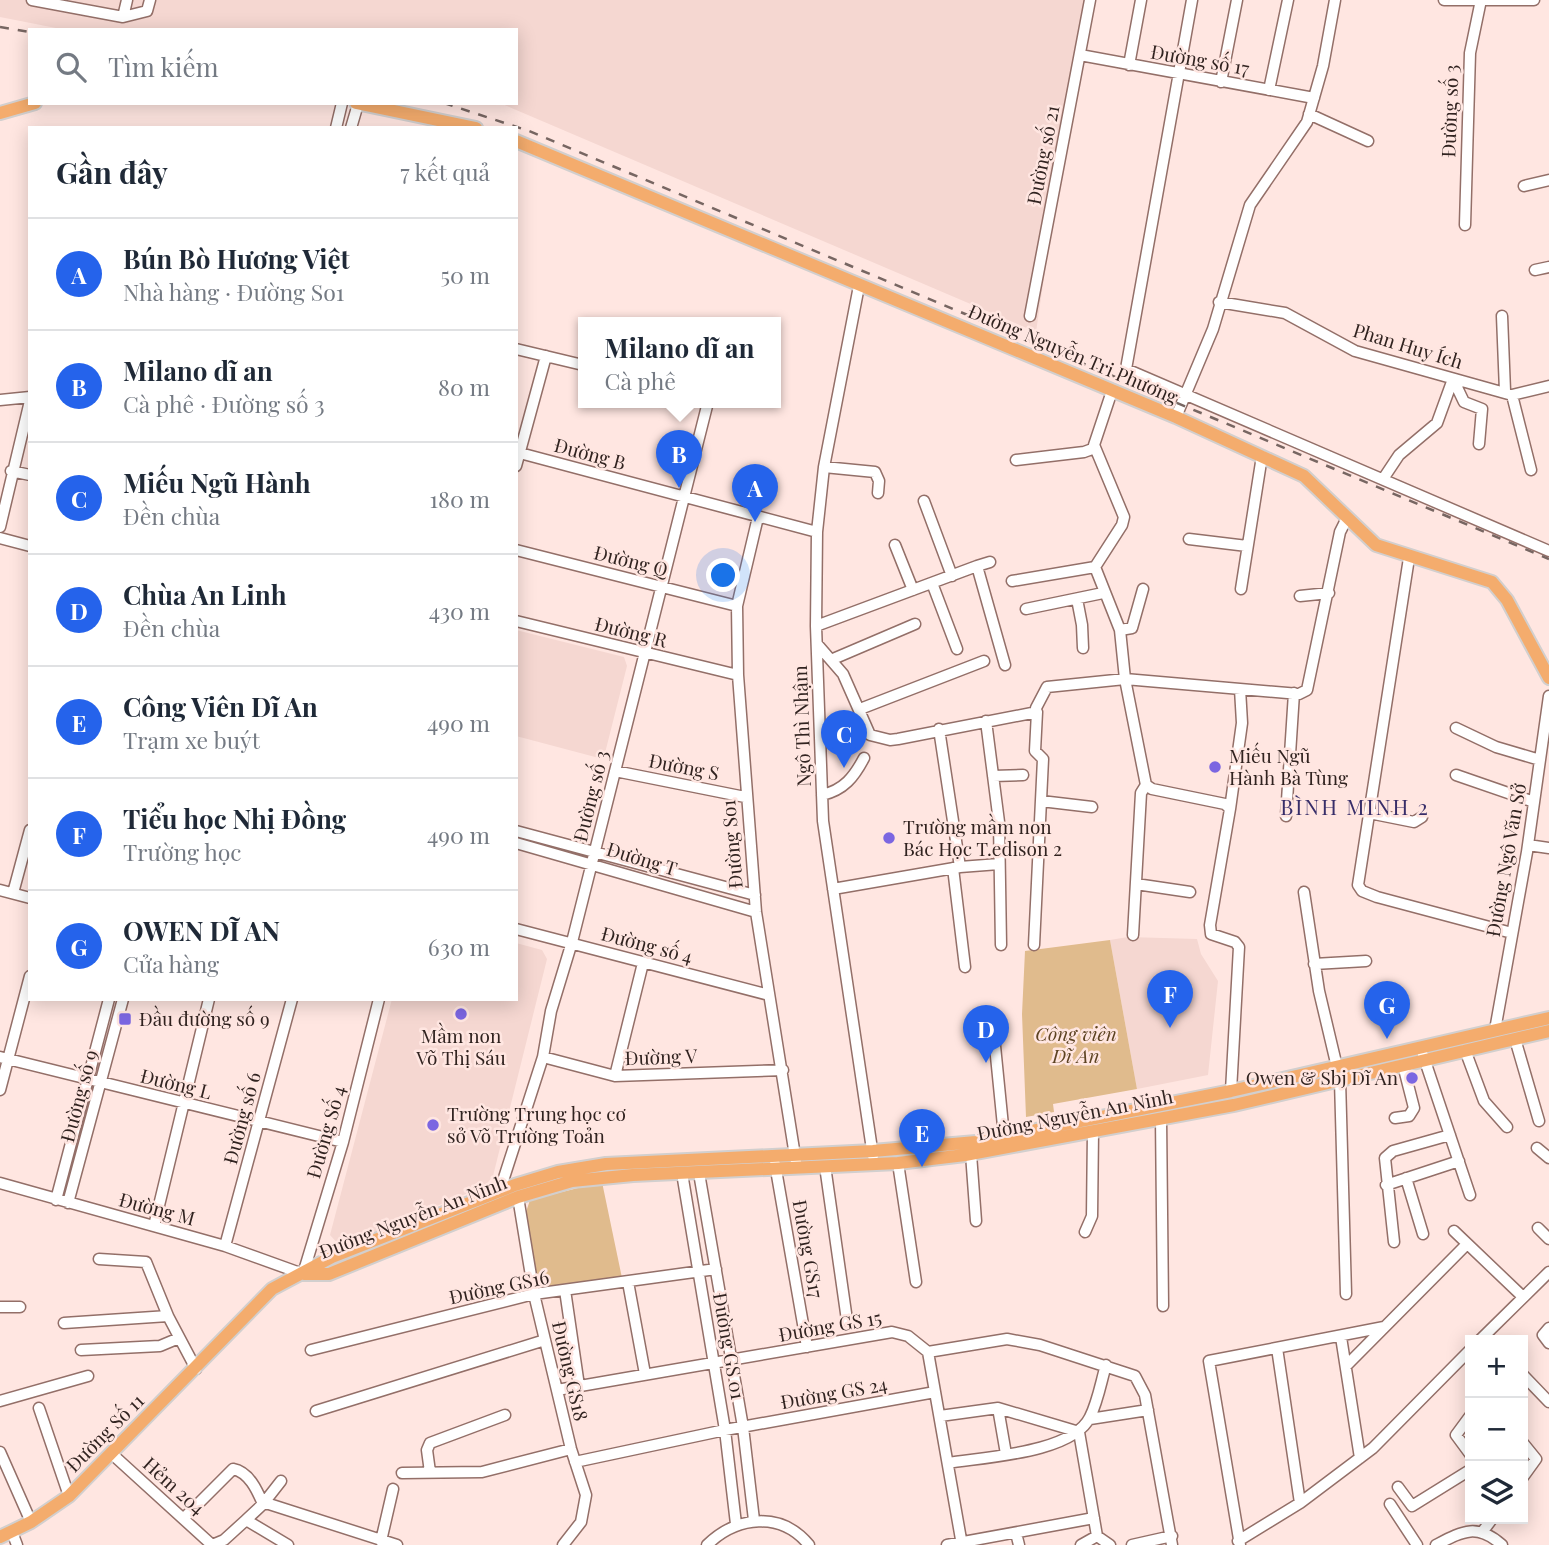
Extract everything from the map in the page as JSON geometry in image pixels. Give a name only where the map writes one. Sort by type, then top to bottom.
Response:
[{"type":"main road","points":[[0,113],[29,105]]},
{"type":"main road","points":[[362,105],[466,126]]},
{"type":"main road","name":"Đường Nguyễn Tri Phương","points":[[518,142],[1176,417],[1262,456],[1315,485],[1346,520],[1376,545],[1409,558],[1492,582],[1507,600],[1549,678]]},
{"type":"main road","name":"Đường Nguyễn An Ninh","points":[[303,1273],[329,1274],[517,1191],[592,1166],[681,1167],[874,1158],[898,1163],[971,1154],[1005,1142],[1233,1098],[1338,1074],[1422,1054],[1495,1030],[1549,1018]]},
{"type":"main road","name":"Đường Nguyễn An Ninh","points":[[1338,1074],[1403,1065],[1422,1054],[1465,1050],[1549,1031]]},
{"type":"main road","name":"Đường Nguyễn An Ninh","points":[[796,1161],[825,1166],[949,1146],[1093,1131],[1161,1118],[1233,1098]]},
{"type":"main road","name":"Đường Nguyễn An Ninh","points":[[303,1273],[332,1257],[500,1190],[517,1191]]},
{"type":"main road","name":"Đường Số 11","points":[[6,1534],[31,1522],[69,1496],[272,1289],[303,1273]]},
{"type":"street","points":[[32,0],[123,18],[147,11],[150,0]]},
{"type":"street","points":[[123,18],[127,0]]},
{"type":"street","name":"Đường số 21","points":[[1030,316],[1090,0]]},
{"type":"street","points":[[1129,65],[1140,0]]},
{"type":"street","points":[[1192,0],[1126,369],[1549,551]]},
{"type":"street","points":[[1221,82],[1237,0]]},
{"type":"street","points":[[1269,90],[1288,0]]},
{"type":"street","points":[[1176,417],[1213,330],[1219,302],[1250,205],[1299,136],[1309,114],[1335,0]]},
{"type":"street","points":[[1444,0],[1534,0]]},
{"type":"street","name":"Đường số 3","points":[[1465,225],[1470,52],[1480,1]]},
{"type":"street","name":"Đường số 17","points":[[1080,55],[1314,98]]},
{"type":"street","points":[[336,126],[341,105]]},
{"type":"street","points":[[352,126],[357,105]]},
{"type":"street","points":[[1309,114],[1368,141]]},
{"type":"street","points":[[1524,186],[1549,180]]},
{"type":"street","points":[[1535,270],[1549,267]]},
{"type":"street","name":"Ngô Thì Nhậm","points":[[859,286],[824,467],[817,532],[816,626],[822,795],[833,888],[874,1158]]},
{"type":"street","name":"Phan Huy Ích","points":[[1219,302],[1285,313],[1355,351],[1453,379],[1509,393],[1549,386]]},
{"type":"street","points":[[1502,316],[1509,393],[1531,470]]},
{"type":"street","points":[[518,349],[578,364]]},
{"type":"street","points":[[518,452],[546,356]]},
{"type":"street","points":[[1383,479],[1399,455],[1437,423],[1453,379]]},
{"type":"street","points":[[1453,379],[1464,402],[1482,410],[1479,444]]},
{"type":"street","points":[[1012,581],[1095,567],[1122,525],[1124,517],[1095,448],[1112,391]]},
{"type":"street","points":[[0,400],[28,399]]},
{"type":"street","points":[[0,527],[28,407]]},
{"type":"street","name":"Đường số 3","points":[[500,1190],[543,1057],[551,1012],[594,857],[707,408]]},
{"type":"street","points":[[1016,460],[1084,452],[1095,448]]},
{"type":"street","name":"Đường B","points":[[518,452],[817,532]]},
{"type":"street","points":[[1241,589],[1262,456]]},
{"type":"street","points":[[824,467],[875,472],[879,481],[878,493]]},
{"type":"street","points":[[12,471],[28,475]]},
{"type":"street","points":[[925,501],[952,576]]},
{"type":"street","name":"Đường So1","points":[[758,517],[737,606],[738,675],[756,912],[796,1161]]},
{"type":"street","points":[[1036,708],[1046,687],[1125,679],[1294,693],[1307,690],[1312,681],[1340,532],[1346,520]]},
{"type":"street","points":[[0,538],[28,545]]},
{"type":"street","points":[[1189,539],[1247,546]]},
{"type":"street","points":[[895,545],[913,590]]},
{"type":"street","name":"Đường Q","points":[[518,551],[737,606]]},
{"type":"street","points":[[1409,558],[1359,885],[1362,891],[1512,933]]},
{"type":"street","points":[[816,626],[990,562]]},
{"type":"street","points":[[977,566],[1005,665]]},
{"type":"street","points":[[1095,567],[1120,630],[1125,679],[1146,785],[1141,793],[1133,935]]},
{"type":"street","points":[[932,583],[957,649]]},
{"type":"street","points":[[1120,630],[1132,628],[1143,589]]},
{"type":"street","points":[[1026,610],[1104,593]]},
{"type":"street","points":[[1300,596],[1329,593]]},
{"type":"street","points":[[1077,599],[1083,648]]},
{"type":"street","name":"Đường R","points":[[518,622],[738,675]]},
{"type":"street","points":[[833,659],[915,624]]},
{"type":"street","points":[[817,644],[833,659],[870,734],[880,738],[890,740],[1037,712],[1035,751],[1042,759],[1034,945]]},
{"type":"street","points":[[860,709],[984,661]]},
{"type":"street","points":[[1233,1098],[1239,947],[1235,942],[1211,934],[1210,925],[1242,723],[1240,689]]},
{"type":"street","points":[[1286,816],[1294,693]]},
{"type":"street","name":"Đường Ngô Văn Sở","points":[[1495,1030],[1528,845],[1549,696]]},
{"type":"street","points":[[986,721],[999,822],[1001,945]]},
{"type":"street","points":[[1456,728],[1496,747],[1540,760]]},
{"type":"street","points":[[939,729],[965,967]]},
{"type":"street","points":[[822,795],[833,793],[853,778],[864,758]]},
{"type":"street","name":"Đường S","points":[[615,771],[746,797]]},
{"type":"street","points":[[993,776],[1023,775]]},
{"type":"street","points":[[1456,775],[1534,802]]},
{"type":"street","points":[[1146,785],[1152,789],[1225,804],[1230,809]]},
{"type":"street","points":[[1041,801],[1092,807]]},
{"type":"street","points":[[1369,813],[1414,822],[1422,817]]},
{"type":"street","name":"Đường T","points":[[518,832],[756,912]]},
{"type":"street","points":[[13,893],[28,837]]},
{"type":"street","name":"Đường T","points":[[518,843],[594,857],[755,895]]},
{"type":"street","points":[[1528,845],[1549,848]]},
{"type":"street","points":[[833,888],[956,867],[999,864]]},
{"type":"street","points":[[1136,884],[1190,892]]},
{"type":"street","points":[[0,890],[28,897]]},
{"type":"street","points":[[1304,892],[1314,964],[1338,1074],[1346,1294]]},
{"type":"street","name":"Đường số 4","points":[[518,929],[769,995]]},
{"type":"street","points":[[1314,964],[1366,961]]},
{"type":"street","points":[[615,1076],[643,963]]},
{"type":"street","points":[[0,1090],[4,1058],[28,982]]},
{"type":"street","name":"Đường số 9","points":[[56,1200],[110,1001]]},
{"type":"street","name":"Đường số 9","points":[[68,1203],[122,1001]]},
{"type":"street","points":[[154,1226],[208,1001]]},
{"type":"street","name":"Đường số 6","points":[[225,1246],[291,1001]]},
{"type":"street","name":"Đường Số 4","points":[[303,1273],[343,1142],[378,1001]]},
{"type":"street","points":[[993,1026],[1005,1142]]},
{"type":"street","points":[[1515,1039],[1539,1121]]},
{"type":"street","points":[[1465,1050],[1484,1101],[1507,1127]]},
{"type":"street","points":[[1422,1054],[1471,1195]]},
{"type":"street","name":"Đường V","points":[[543,1057],[615,1076],[783,1070]]},
{"type":"street","name":"Đường L","points":[[4,1058],[343,1142]]},
{"type":"street","points":[[1395,1118],[1409,1116],[1414,1108],[1403,1065]]},
{"type":"street","points":[[1161,1118],[1163,1306]]},
{"type":"street","points":[[1085,1232],[1093,1216],[1093,1131]]},
{"type":"street","points":[[1394,1242],[1385,1158],[1393,1152],[1450,1135]]},
{"type":"street","points":[[1537,1148],[1549,1158]]},
{"type":"street","points":[[971,1154],[976,1221]]},
{"type":"street","points":[[1386,1185],[1459,1161]]},
{"type":"street","name":"Đường GS17","points":[[775,1162],[807,1348]]},
{"type":"street","points":[[898,1163],[916,1282]]},
{"type":"street","name":"Đường GS 01","points":[[698,1166],[743,1427],[754,1520]]},
{"type":"street","points":[[825,1166],[848,1320]]},
{"type":"street","name":"Đường GS 01","points":[[681,1167],[725,1430],[736,1524]]},
{"type":"street","points":[[1406,1178],[1423,1234]]},
{"type":"street","name":"Đường M","points":[[0,1183],[225,1246],[303,1273]]},
{"type":"street","name":"Đường GS18","points":[[517,1191],[534,1294],[571,1449],[586,1495],[585,1510],[578,1527],[563,1545]]},
{"type":"street","points":[[1538,1228],[1549,1239]]},
{"type":"street","points":[[1454,1231],[1522,1296]]},
{"type":"street","points":[[1346,1366],[1467,1244]]},
{"type":"street","points":[[99,1259],[149,1264],[157,1296],[196,1369]]},
{"type":"street","name":"Đường GS16","points":[[311,1350],[534,1294],[716,1269]]},
{"type":"street","points":[[1485,1335],[1522,1296],[1547,1278]]},
{"type":"street","points":[[628,1282],[645,1374]]},
{"type":"street","points":[[565,1290],[579,1386]]},
{"type":"street","points":[[0,1307],[20,1307]]},
{"type":"street","points":[[64,1324],[168,1316]]},
{"type":"street","points":[[1384,1327],[1209,1361],[1239,1543],[1300,1503],[1373,1448],[1465,1355]]},
{"type":"street","points":[[1549,1328],[1543,1335],[1549,1343]]},
{"type":"street","name":"Đường GS 15","points":[[714,1365],[892,1332],[908,1336],[928,1352]]},
{"type":"street","points":[[1342,1337],[1360,1458]]},
{"type":"street","points":[[81,1350],[160,1346],[179,1338]]},
{"type":"street","points":[[962,1544],[928,1352],[1007,1339],[1106,1365],[1135,1376],[1145,1395],[1172,1540],[1132,1545]]},
{"type":"street","points":[[316,1411],[545,1340]]},
{"type":"street","points":[[1277,1348],[1300,1503]]},
{"type":"street","points":[[557,1390],[714,1365]]},
{"type":"street","points":[[948,1463],[1061,1442],[1079,1432],[1090,1419],[1106,1365]]},
{"type":"street","points":[[0,1401],[88,1376]]},
{"type":"street","points":[[1528,1380],[1549,1402]]},
{"type":"street","name":"Đường GS 24","points":[[575,1462],[725,1430],[935,1392]]},
{"type":"street","points":[[39,1408],[69,1496]]},
{"type":"street","points":[[940,1416],[998,1408],[1079,1432]]},
{"type":"street","points":[[998,1408],[1006,1454]]},
{"type":"street","points":[[1090,1419],[1148,1410]]},
{"type":"street","points":[[430,1472],[427,1450],[430,1443],[505,1415]]},
{"type":"street","points":[[1465,1423],[1456,1435],[1465,1447]]},
{"type":"street","points":[[1079,1432],[1097,1536],[1110,1545]]},
{"type":"street","points":[[402,1472],[482,1472],[571,1449]]},
{"type":"street","points":[[1528,1450],[1536,1459],[1528,1470]]},
{"type":"street","points":[[0,1452],[31,1522]]},
{"type":"street","name":"Hẻm 204","points":[[111,1454],[212,1545],[224,1540],[264,1504],[281,1480]]},
{"type":"street","points":[[184,1518],[233,1469],[240,1470],[254,1486],[264,1504],[397,1545]]},
{"type":"street","points":[[1398,1487],[1412,1506],[1465,1473]]},
{"type":"street","points":[[381,1541],[393,1489]]},
{"type":"street","points":[[1390,1504],[1417,1545]]},
{"type":"street","points":[[947,1545],[1094,1518]]},
{"type":"street","points":[[246,1520],[288,1545]]},
{"type":"street","points":[[707,1545],[719,1533],[736,1524],[754,1520],[788,1527],[809,1545]]},
{"type":"street","points":[[1483,1531],[1488,1524]]},
{"type":"street","points":[[1436,1545],[1468,1530],[1483,1531],[1502,1545]]},
{"type":"street","points":[[1016,1533],[1019,1545]]},
{"type":"street","points":[[6,1534],[17,1545]]},
{"type":"street","points":[[1081,1545],[1097,1536]]},
{"type":"shaded area","points":[[0,0],[1085,0],[1036,332],[505,105],[518,105],[518,28],[56,28],[0,17]]},
{"type":"shaded area","points":[[518,630],[624,657],[627,666],[605,753],[599,758],[518,737]]},
{"type":"shaded area","points":[[1128,937],[1197,939],[1201,954],[1218,981],[1208,1075],[1137,1089],[1110,940]]},
{"type":"shaded area","name":"Trường Trung học cơ sở Võ Trường Toản","points":[[518,944],[542,950],[547,959],[493,1176],[485,1186],[340,1246],[330,1235],[391,1001],[518,1001]]},
{"type":"green space","name":"Công viên Dĩ An","points":[[1110,940],[1137,1089],[1053,1104],[1054,1112],[1026,1117],[1022,1014],[1025,951]]},
{"type":"green space","points":[[602,1182],[622,1278],[548,1289],[535,1279],[525,1215],[530,1200]]},
{"type":"railway","points":[[0,27],[28,32]]},
{"type":"railway","points":[[450,105],[514,126]]},
{"type":"railway","points":[[518,127],[1549,559]]},
{"type":"place","name":"Milano dĩ an","points":[[679,488]]},
{"type":"place","name":"Bún Bò Hương Việt","points":[[755,522]]},
{"type":"place","name":"Miếu Ngũ Hành Bà Tùng","points":[[1215,767]]},
{"type":"place","name":"Miếu Ngũ Hành","points":[[844,768]]},
{"type":"place","name":"Trường mầm non Bác Học T.edison 2","points":[[889,838]]},
{"type":"place","name":"Mầm non Võ Thị Sáu","points":[[461,1014]]},
{"type":"place","name":"Đầu đường số 9","points":[[125,1019]]},
{"type":"place","name":"Tiểu học Nhị Đồng","points":[[1170,1028]]},
{"type":"place","name":"OWEN DĨ AN","points":[[1387,1039]]},
{"type":"place","name":"Chùa An Linh","points":[[986,1063]]},
{"type":"place","name":"Owen & Sbj Dĩ An","points":[[1412,1078]]},
{"type":"place","name":"Trường Trung học cơ sở Võ Trường Toản","points":[[433,1125]]},
{"type":"place","name":"Công Viên Dĩ An","points":[[922,1167]]},
{"type":"district","name":"BÌNH MINH 2","points":[[1355,808]]}]
